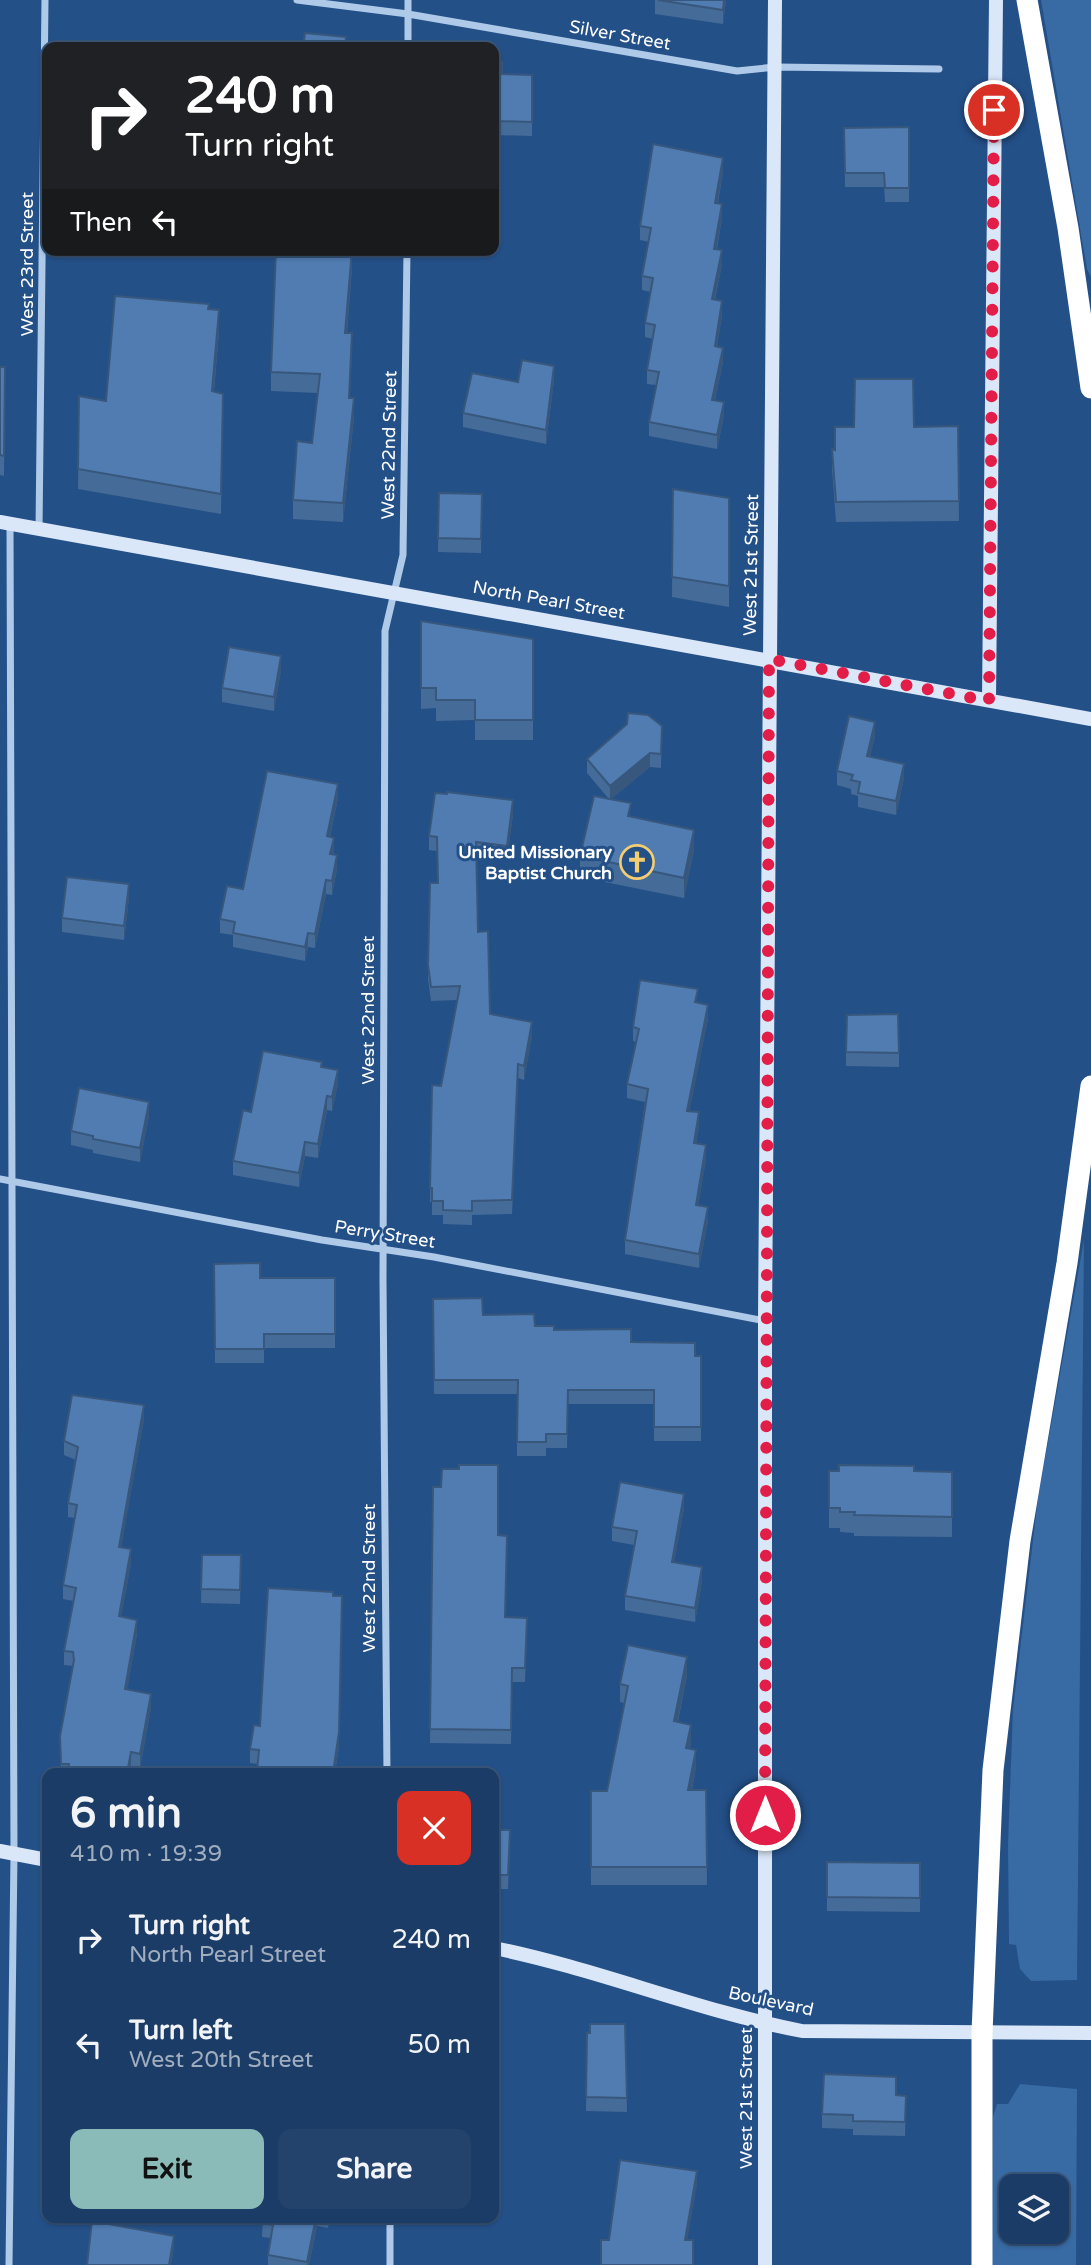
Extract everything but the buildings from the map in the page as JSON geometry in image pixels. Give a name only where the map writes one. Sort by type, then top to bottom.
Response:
[{"type":"highway","points":[[1027,0],[1069,228],[1091,388]]},
{"type":"highway","points":[[982,2265],[982,2033],[992,1783],[1020,1541],[1067,1263],[1091,1086]]},
{"type":"street","name":"West 23rd Street","points":[[45,0],[45,42]]},
{"type":"street","name":"Silver Street","points":[[297,0],[408,14],[737,71],[775,67],[939,69]]},
{"type":"street","points":[[408,0],[408,42]]},
{"type":"street","name":"West 21st Street","points":[[765,2265],[765,1321],[775,0]]},
{"type":"street","points":[[989,701],[996,0]]},
{"type":"street","name":"West 23rd Street","points":[[39,529],[42,256]]},
{"type":"street","name":"West 22nd Street","points":[[387,1768],[383,1250],[386,631],[403,555],[407,256]]},
{"type":"street","name":"North Pearl Street","points":[[5,523],[1091,719]]},
{"type":"street","points":[[5,523],[12,1181],[7,1852],[9,2265]]},
{"type":"street","name":"Perry Street","points":[[0,1179],[765,1321]]},
{"type":"street","points":[[7,1852],[42,1859]]},
{"type":"street","name":"Boulevard","points":[[499,1949],[557,1961],[766,2024],[802,2031],[1091,2033]]},
{"type":"street","points":[[390,2223],[390,2265]]},
{"type":"shaded area","points":[[1041,0],[1091,0],[1091,277],[1087,269]]},
{"type":"shaded area","points":[[1084,1240],[1077,1980],[1031,1981],[1020,1969],[1016,1945],[1009,1944],[1008,1845],[1013,1709],[1038,1498]]},
{"type":"shaded area","points":[[1020,2084],[1077,2089],[1076,2265],[992,2265],[993,2117],[997,2104],[1008,2104]]},
{"type":"place","name":"United Missionary Baptist Church","points":[[637,862]]},
{"type":"route","points":[[765,1815],[769,659],[989,701],[994,110]]}]
